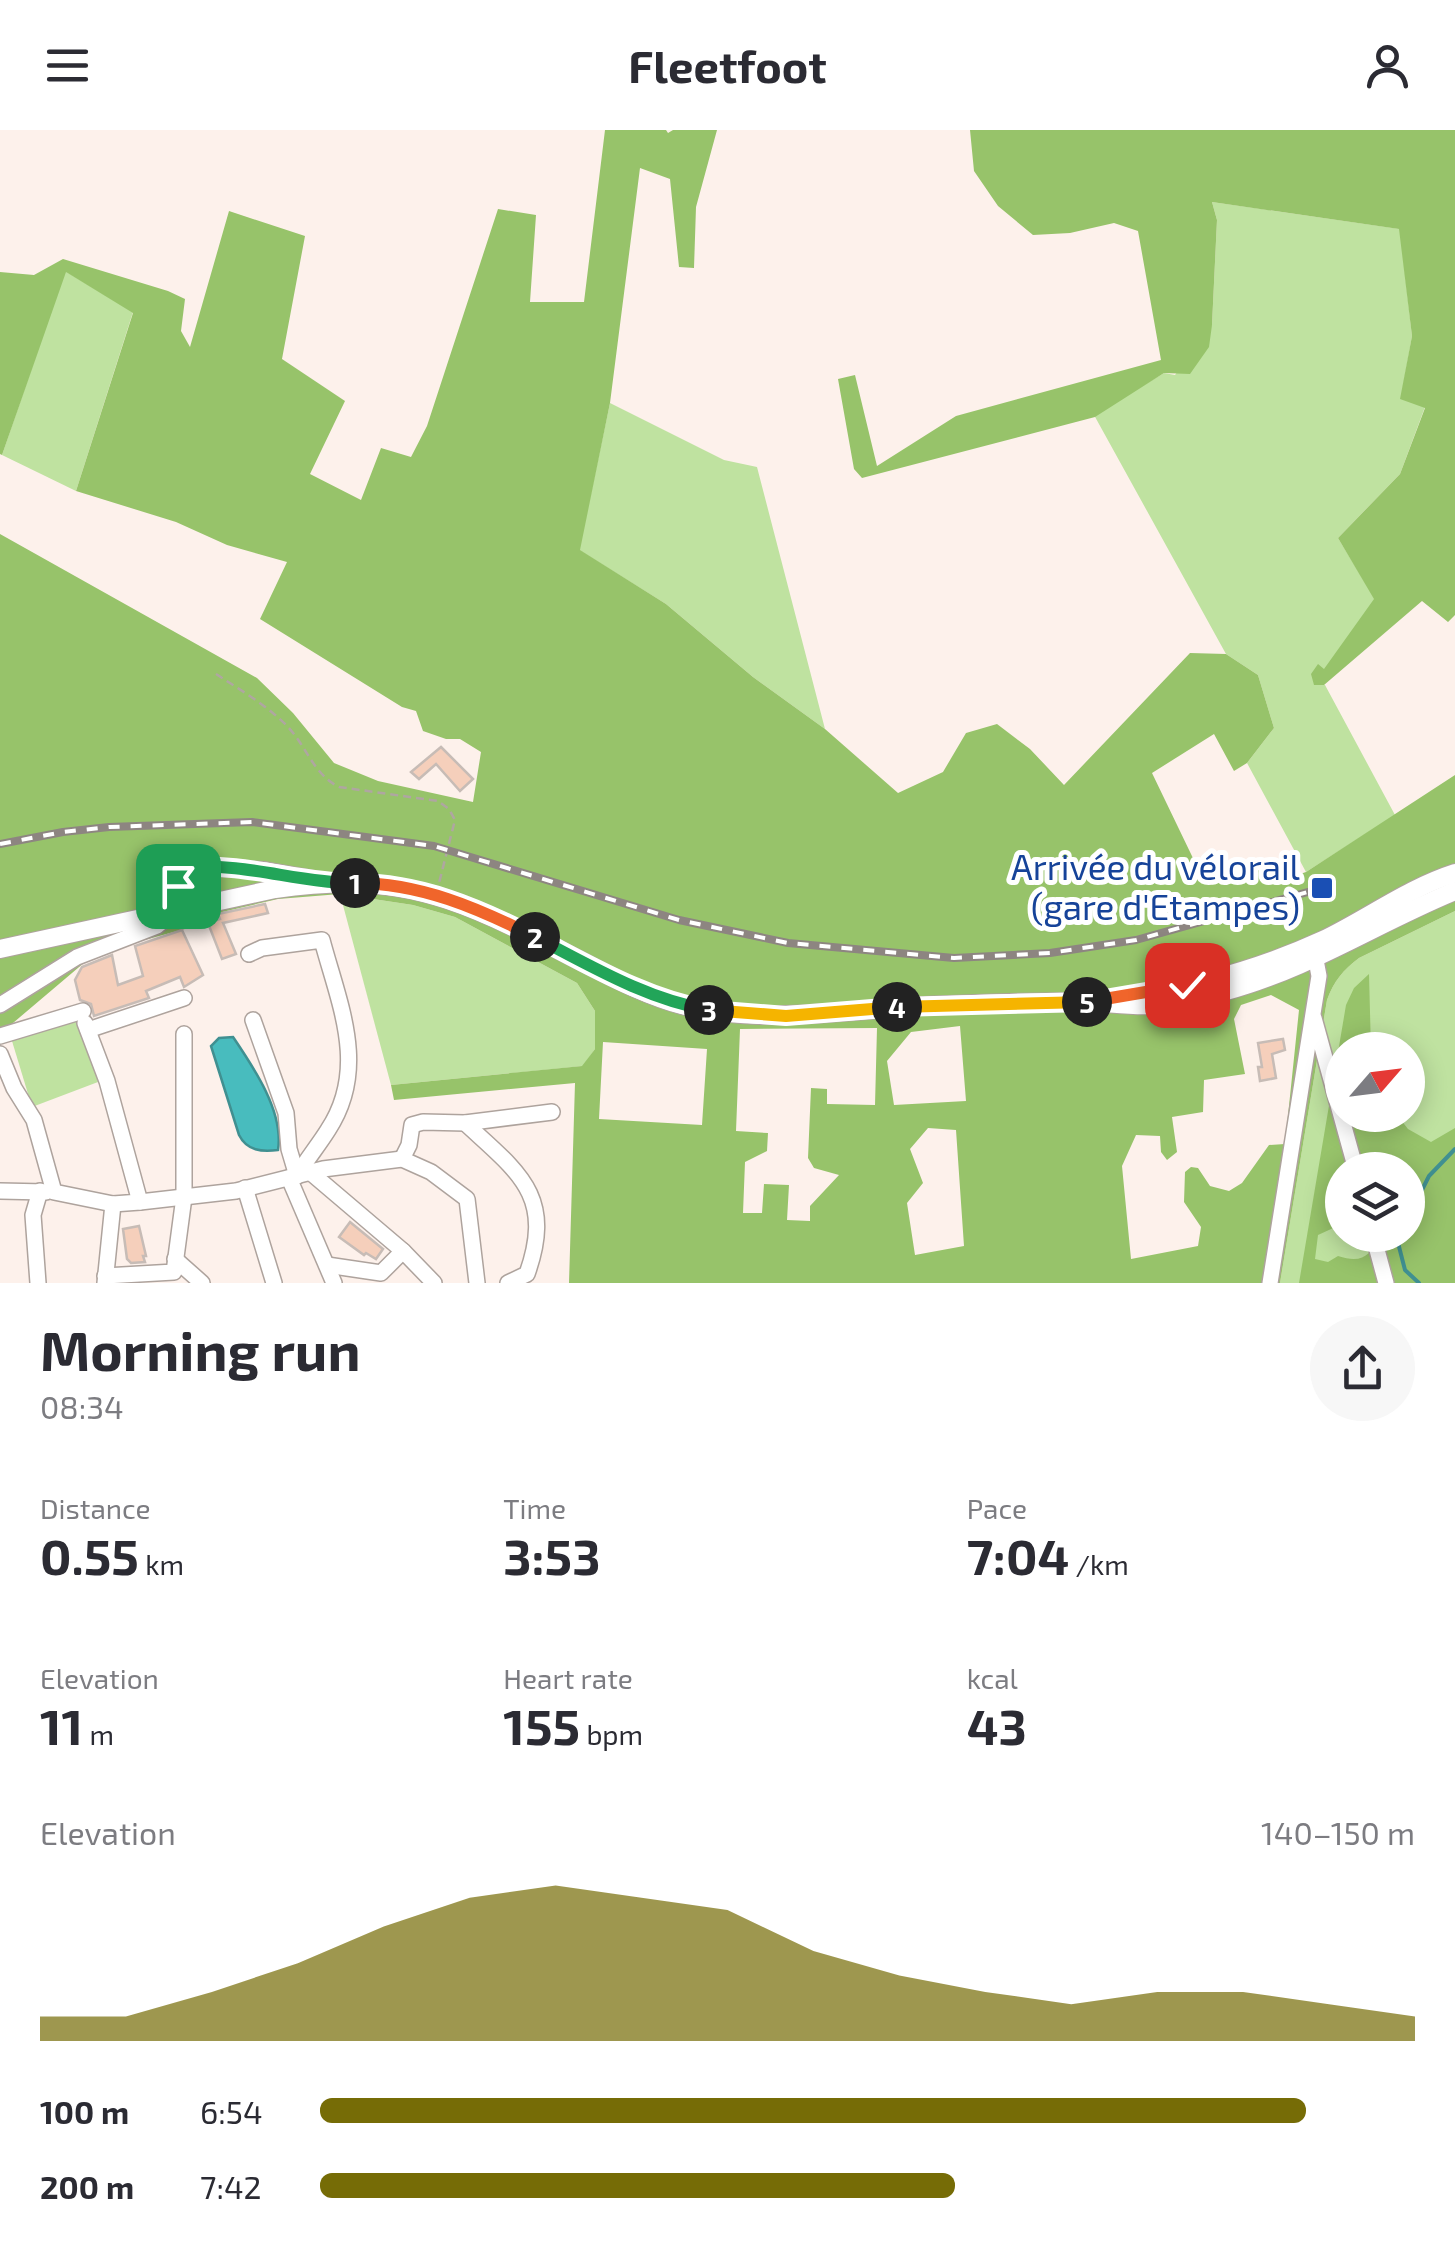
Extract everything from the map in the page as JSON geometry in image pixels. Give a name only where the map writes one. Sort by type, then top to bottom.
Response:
[{"type":"main road","points":[[1092,1002],[1219,978],[1322,940],[1455,873]]},
{"type":"main road","points":[[0,949],[181,905],[334,883],[369,883],[436,894],[481,910],[626,984],[682,1005],[715,1011],[786,1016],[908,1006],[1092,1002],[1151,1005],[1187,1000],[1272,977],[1453,898]]},
{"type":"street","points":[[0,1005],[77,956],[157,926],[181,905],[178,886],[189,867],[265,870],[334,883]]},
{"type":"street","points":[[249,954],[262,948],[322,940],[346,1028],[352,1056],[348,1083],[329,1130],[299,1175]]},
{"type":"street","points":[[1270,1283],[1320,976],[1316,960],[1322,940]]},
{"type":"street","points":[[0,1036],[184,998]]},
{"type":"street","points":[[1312,1014],[1351,1152]]},
{"type":"street","points":[[253,1020],[286,1113],[289,1149],[334,1283]]},
{"type":"street","points":[[85,1021],[107,1081],[140,1202]]},
{"type":"street","points":[[174,1271],[184,1197],[184,1034]]},
{"type":"street","points":[[0,1054],[14,1088],[34,1120],[47,1192],[33,1215],[38,1283]]},
{"type":"street","points":[[402,1159],[412,1125],[552,1112]]},
{"type":"street","points":[[465,1123],[508,1160],[531,1194],[534,1254],[527,1274],[508,1283]]},
{"type":"street","points":[[0,1191],[47,1192],[113,1204],[140,1202],[245,1188],[368,1161],[402,1159],[431,1172],[467,1199],[476,1283]]},
{"type":"street","points":[[299,1175],[403,1251],[434,1283]]},
{"type":"street","points":[[245,1188],[274,1283]]},
{"type":"street","points":[[113,1204],[105,1279],[174,1271],[202,1283]]},
{"type":"street","points":[[327,1266],[384,1278],[403,1251]]},
{"type":"street","points":[[1378,1252],[1386,1283]]},
{"type":"path","points":[[216,674],[286,725],[325,780],[340,787],[438,801],[449,809],[455,820],[436,894]]},
{"type":"green space","points":[[605,130],[717,130],[696,207],[694,268],[679,267],[670,179],[640,168],[610,403],[580,550],[666,604],[753,677],[825,729],[898,793],[943,772],[966,733],[997,724],[1030,749],[1064,785],[1190,653],[1226,654],[1258,675],[1274,728],[1247,763],[1234,771],[1214,734],[1152,773],[1204,881],[1264,859],[1279,881],[1306,872],[1455,775],[1455,911],[1359,958],[1340,976],[1327,1000],[1280,1283],[569,1283],[575,1083],[394,1100],[391,1085],[582,1066],[595,1049],[595,1011],[577,983],[455,917],[413,905],[340,894],[278,899],[218,913],[218,920],[89,955],[0,1034],[0,534],[257,678],[293,713],[334,763],[378,781],[473,802],[481,752],[460,739],[423,731],[416,711],[402,707],[260,619],[287,562],[227,545],[176,522],[76,491],[133,313],[66,272],[0,454],[0,272],[34,275],[63,259],[168,291],[185,299],[181,331],[190,347],[229,211],[305,236],[282,359],[345,401],[310,474],[361,500],[381,448],[411,457],[427,426],[498,209],[536,215],[530,302],[584,302]],"holes":[[[1271,995],[1299,1010],[1285,1144],[1269,1145],[1242,1183],[1229,1191],[1210,1186],[1198,1168],[1191,1167],[1185,1172],[1184,1202],[1201,1227],[1198,1246],[1131,1259],[1122,1166],[1136,1135],[1160,1136],[1161,1152],[1167,1160],[1177,1152],[1172,1117],[1203,1112],[1204,1080],[1245,1074],[1234,1019],[1241,1005]],[[960,1026],[966,1101],[894,1105],[887,1061],[911,1032]],[[877,1028],[875,1105],[827,1104],[827,1089],[811,1088],[808,1158],[814,1168],[839,1175],[810,1206],[810,1221],[787,1220],[789,1185],[764,1184],[762,1213],[743,1213],[745,1162],[767,1151],[768,1133],[736,1131],[740,1029]],[[603,1042],[707,1049],[702,1125],[599,1119]],[[928,1128],[956,1130],[964,1246],[915,1255],[907,1203],[923,1183],[910,1149]]]},
{"type":"green space","points":[[970,130],[1455,130],[1455,615],[1448,622],[1422,601],[1324,685],[1314,685],[1311,674],[1318,664],[1324,669],[1374,599],[1338,538],[1400,474],[1425,408],[1400,399],[1412,336],[1399,229],[1212,202],[1217,220],[1212,325],[1209,347],[1190,374],[1164,373],[1095,417],[862,478],[854,469],[838,379],[855,375],[877,466],[956,416],[1161,360],[1138,231],[1114,223],[1070,233],[1033,235],[998,206],[974,171]]},
{"type":"green space","points":[[1212,202],[1400,229],[1412,336],[1401,398],[1425,407],[1400,474],[1338,538],[1375,599],[1314,685],[1325,685],[1395,815],[1306,872],[1247,763],[1274,728],[1258,675],[1226,654],[1094,415],[1164,373],[1175,375],[1212,325],[1217,220]]},
{"type":"green space","points":[[65,271],[133,312],[76,491],[2,455]]},
{"type":"green space","points":[[610,403],[724,460],[757,467],[825,729],[753,677],[666,604],[579,550]]},
{"type":"green space","points":[[340,894],[413,905],[455,917],[577,983],[595,1011],[595,1049],[583,1066],[391,1085]]},
{"type":"green space","points":[[1455,911],[1455,1283],[1280,1283],[1327,1000],[1348,967]]},
{"type":"green space","points":[[1369,974],[1371,1032],[1341,1032],[1346,1005],[1354,988]]},
{"type":"green space","points":[[79,1019],[98,1082],[32,1107],[12,1041]]},
{"type":"green space","points":[[1455,1128],[1455,1283],[1299,1283],[1325,1129],[1413,1132],[1431,1142]]},
{"type":"water","points":[[233,1037],[272,1106],[278,1150],[256,1149],[239,1135],[211,1046],[219,1038]]},
{"type":"building","points":[[441,747],[473,779],[460,791],[436,764],[419,779],[411,772]]},
{"type":"building","points":[[265,904],[268,913],[223,923],[236,954],[222,959],[208,923],[220,919],[218,914]]},
{"type":"building","points":[[182,930],[203,975],[184,987],[180,977],[146,991],[149,998],[94,1016],[91,1004],[80,1000],[75,980],[82,967],[112,955],[118,985],[143,976],[135,946]]},
{"type":"building","points":[[1283,1039],[1285,1050],[1272,1054],[1276,1078],[1260,1081],[1258,1043]]},
{"type":"building","points":[[350,1222],[383,1249],[376,1259],[339,1237]]},
{"type":"building","points":[[139,1226],[145,1262],[131,1263],[123,1229]]},
{"type":"waterway","points":[[1425,1184],[1455,1149]]},
{"type":"waterway","points":[[1400,1252],[1405,1270],[1419,1283]]},
{"type":"railway","points":[[0,844],[109,827],[252,822],[434,846],[679,920],[788,943],[954,958],[1050,953],[1136,940],[1322,888]]},
{"type":"place","name":"Arrivée du vélorail (gare d'Etampes)","points":[[1322,888]]},
{"type":"route","points":[[178,886],[189,867],[206,866],[265,870],[334,883],[408,887],[481,910],[626,984],[682,1005],[715,1011],[786,1016],[908,1006],[1092,1002],[1187,985]]}]
